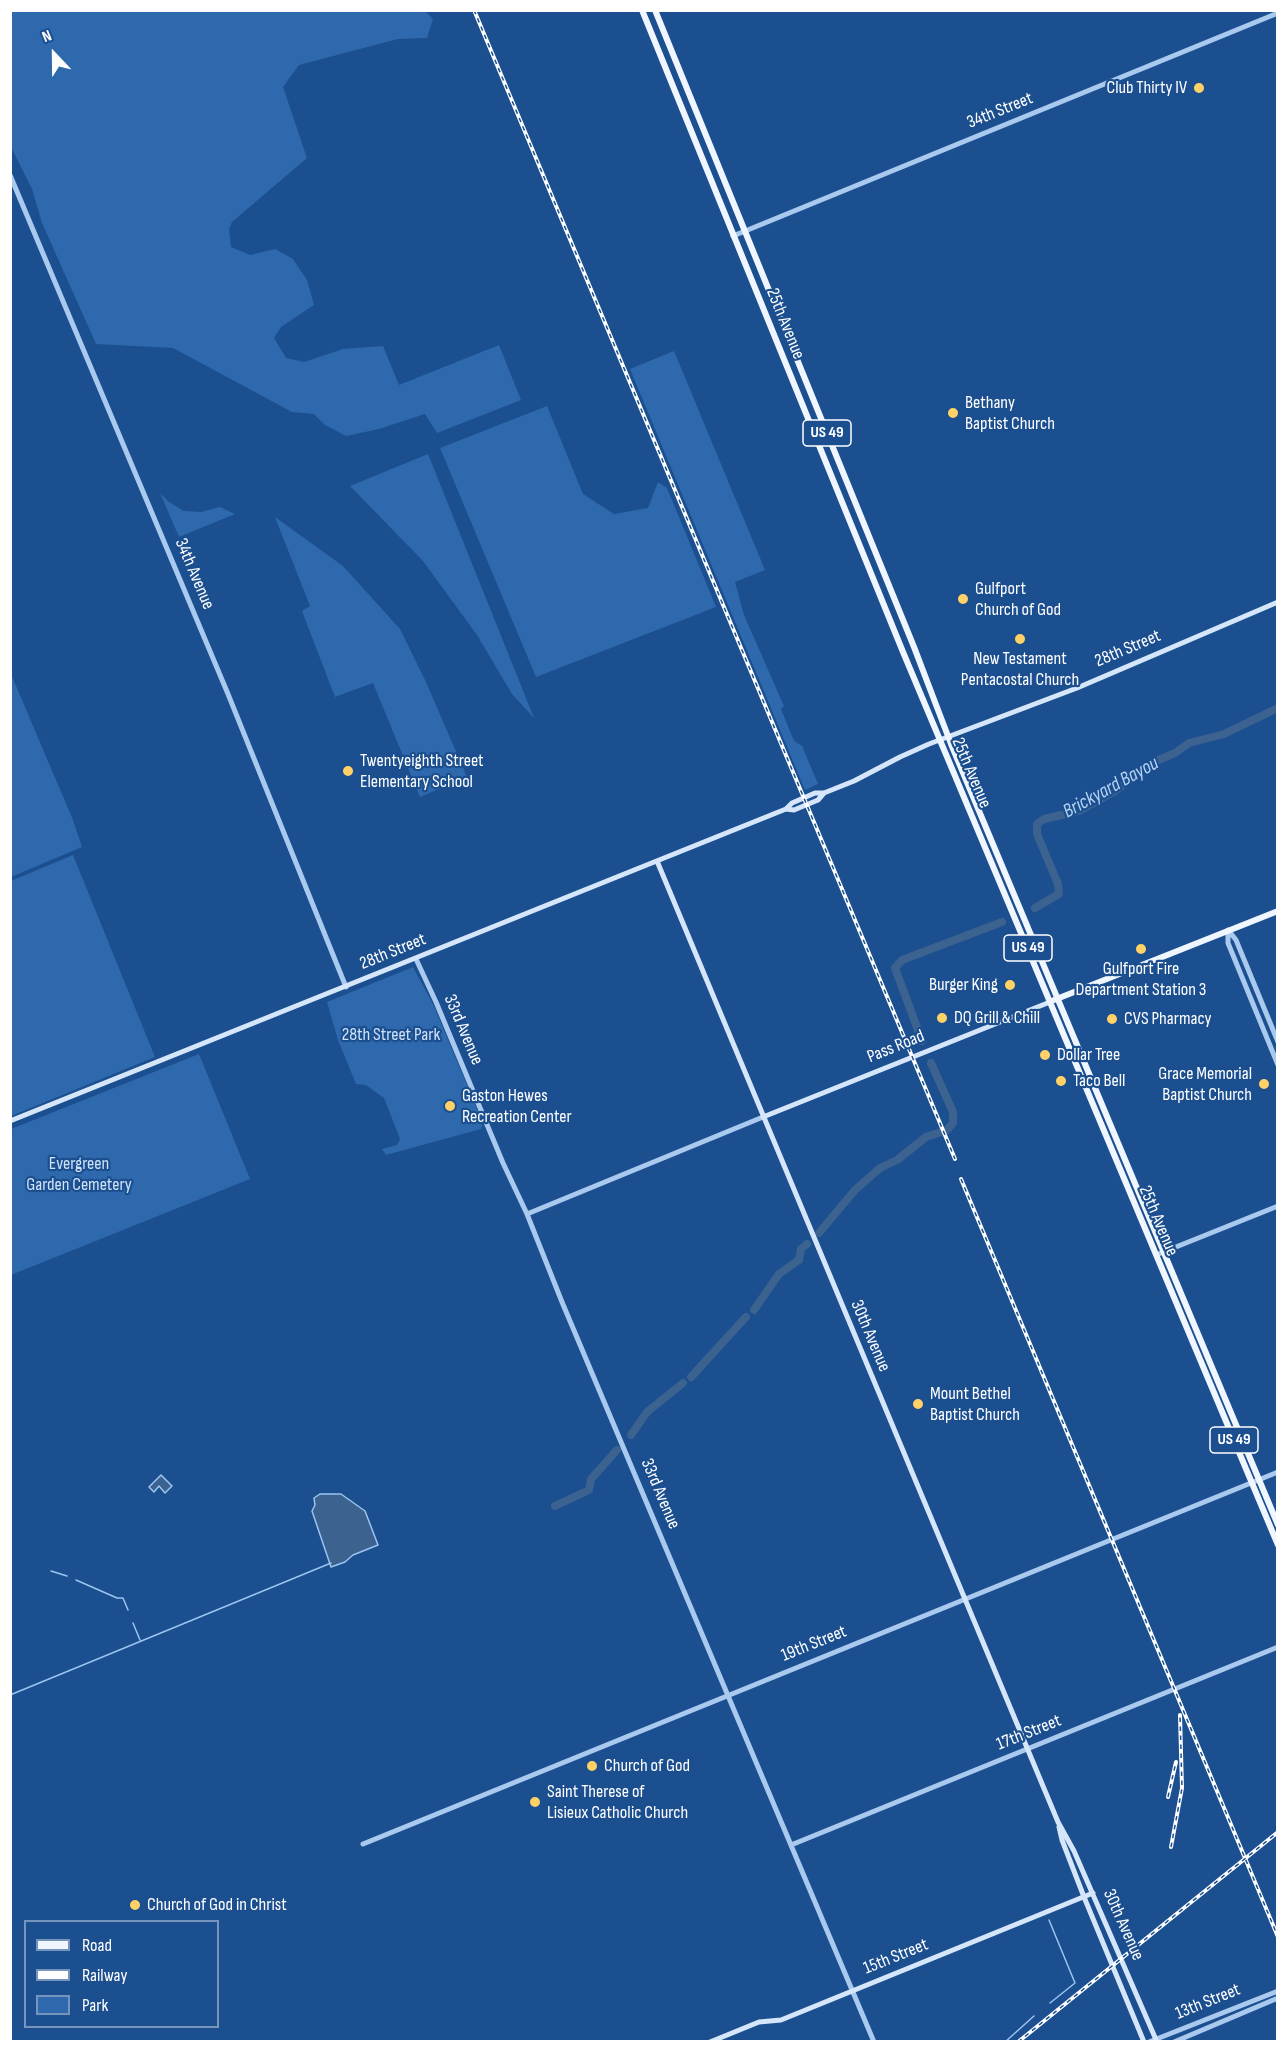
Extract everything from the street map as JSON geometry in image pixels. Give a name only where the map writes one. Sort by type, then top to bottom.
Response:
[{"type":"main road","name":"25th Avenue","points":[[642,10],[940,740],[1054,1000]]},
{"type":"main road","name":"25th Avenue","points":[[655,10],[1054,1000],[1255,1482],[1278,1545]]},
{"type":"main road","name":"28th Street","points":[[10,1121],[786,809],[792,803],[815,793],[824,794],[948,736],[1067,692],[1278,602]]},
{"type":"main road","name":"30th Avenue","points":[[657,861],[1058,1822],[1093,1893],[1156,2040]]},
{"type":"main road","name":"Pass Road","points":[[763,1117],[1278,910]]},
{"type":"main road","name":"25th Avenue","points":[[1255,1482],[1278,1526]]},
{"type":"main road","name":"30th Avenue","points":[[1058,1822],[1062,1840],[1084,1897],[1147,2042]]},
{"type":"main road","name":"15th Street","points":[[710,2042],[759,2022],[781,2020],[1093,1893]]},
{"type":"street","name":"34th Street","points":[[733,236],[1278,13]]},
{"type":"street","name":"34th Avenue","points":[[10,175],[228,694],[346,987]]},
{"type":"street","points":[[1228,930],[1236,940],[1278,1042]]},
{"type":"street","points":[[1228,930],[1228,944],[1278,1065]]},
{"type":"street","name":"33rd Avenue","points":[[416,959],[490,1134],[527,1214],[874,2042]]},
{"type":"street","name":"Pass Road","points":[[527,1214],[763,1117]]},
{"type":"street","points":[[1160,1254],[1278,1206]]},
{"type":"street","name":"19th Street","points":[[363,1844],[1278,1473]]},
{"type":"street","name":"17th Street","points":[[791,1845],[1278,1647]]},
{"type":"street","name":"13th Street","points":[[1147,2042],[1278,1990]]},
{"type":"street","name":"13th Street","points":[[1174,2042],[1278,1998]]},
{"type":"green space","points":[[11,10],[425,11],[433,19],[427,38],[398,39],[299,65],[283,87],[307,158],[232,222],[229,229],[231,247],[250,255],[275,249],[293,259],[307,280],[314,305],[281,327],[274,338],[286,358],[304,362],[343,349],[383,346],[399,385],[499,345],[521,400],[437,433],[425,414],[379,429],[346,436],[325,425],[314,414],[292,412],[173,348],[96,344],[42,223],[32,189],[11,147]]},
{"type":"green space","points":[[674,351],[765,570],[735,582],[744,615],[784,706],[781,709],[794,741],[802,746],[818,784],[805,790],[630,369]]},
{"type":"green space","points":[[547,406],[583,494],[614,514],[648,508],[658,482],[667,488],[716,607],[536,677],[440,448]]},
{"type":"green space","points":[[428,454],[534,718],[512,694],[477,635],[423,561],[350,486]]},
{"type":"green space","points":[[160,493],[184,511],[201,512],[220,507],[235,514],[179,537]]},
{"type":"green space","points":[[275,517],[343,566],[400,629],[426,682],[467,777],[420,797],[373,683],[335,697],[302,611],[310,606]]},
{"type":"green space","points":[[11,674],[73,820],[82,847],[11,877]]},
{"type":"green space","name":"Evergreen Garden Cemetery","points":[[73,855],[155,1057],[11,1116],[11,881]]},
{"type":"green space","name":"28th Street Park","points":[[413,967],[433,1004],[483,1123],[481,1129],[386,1155],[382,1149],[397,1145],[400,1139],[384,1098],[366,1085],[356,1084],[338,1040],[327,1002]]},
{"type":"green space","name":"Evergreen Garden Cemetery","points":[[199,1054],[250,1179],[11,1275],[11,1129]]},
{"type":"shaded area","points":[[161,1475],[172,1486],[165,1493],[159,1486],[154,1492],[149,1487]]},
{"type":"shaded area","points":[[320,1494],[341,1494],[365,1511],[378,1545],[331,1567],[312,1511],[315,1505],[314,1498]]},
{"type":"waterway","name":"Brickyard Bayou","points":[[1035,908],[1059,894],[1058,884],[1037,834],[1037,824],[1044,819],[1079,811],[1115,791],[1154,762],[1175,753],[1189,743],[1224,734],[1278,708]]},
{"type":"waterway","name":"Brickyard Bayou","points":[[922,1041],[895,968],[902,960],[1002,922]]},
{"type":"waterway","name":"Brickyard Bayou","points":[[819,1233],[855,1190],[880,1168],[897,1160],[926,1137],[947,1130],[953,1123],[953,1112],[931,1063]]},
{"type":"waterway","name":"Brickyard Bayou","points":[[754,1310],[779,1274],[799,1260],[801,1249],[807,1244]]},
{"type":"waterway","name":"Brickyard Bayou","points":[[691,1377],[746,1317]]},
{"type":"waterway","name":"Brickyard Bayou","points":[[631,1435],[647,1412],[683,1383]]},
{"type":"waterway","name":"Brickyard Bayou","points":[[555,1506],[589,1490],[591,1479],[617,1450]]},
{"type":"waterway","points":[[10,1695],[331,1563]]},
{"type":"waterway","points":[[51,1571],[67,1576]]},
{"type":"waterway","points":[[76,1580],[117,1598],[123,1598],[128,1610]]},
{"type":"waterway","points":[[133,1623],[140,1640]]},
{"type":"waterway","points":[[1049,1920],[1075,1983],[1050,2003]]},
{"type":"waterway","points":[[1005,2042],[1034,2016]]},
{"type":"railway","points":[[474,10],[955,1159]]},
{"type":"railway","points":[[961,1179],[1278,1937]]},
{"type":"railway","points":[[1171,1847],[1182,1788],[1180,1715]]},
{"type":"railway","points":[[1168,1797],[1176,1762]]},
{"type":"railway","points":[[1018,2042],[1278,1832]]},
{"type":"place","name":"Club Thirty IV","points":[[1199,88]]},
{"type":"place","name":"Bethany Baptist Church","points":[[953,413]]},
{"type":"place","name":"Gulfport Church of God","points":[[963,599]]},
{"type":"place","name":"New Testament Pentacostal Church","points":[[1020,639]]},
{"type":"place","name":"Twentyeighth Street Elementary School","points":[[348,771]]},
{"type":"place","name":"Gulfport Fire Department Station 3","points":[[1141,949]]},
{"type":"place","name":"Burger King","points":[[1010,985]]},
{"type":"place","name":"DQ Grill & Chill","points":[[942,1018]]},
{"type":"place","name":"CVS Pharmacy","points":[[1112,1019]]},
{"type":"place","name":"Dollar Tree","points":[[1045,1055]]},
{"type":"place","name":"Taco Bell","points":[[1061,1081]]},
{"type":"place","name":"Grace Memorial Baptist Church","points":[[1264,1084]]},
{"type":"place","name":"Gaston Hewes Recreation Center","points":[[450,1106]]},
{"type":"place","name":"Mount Bethel Baptist Church","points":[[918,1404]]},
{"type":"place","name":"Church of God","points":[[592,1766]]},
{"type":"place","name":"Saint Therese of Lisieux Catholic Church","points":[[535,1802]]},
{"type":"place","name":"Church of God in Christ","points":[[135,1905]]}]
